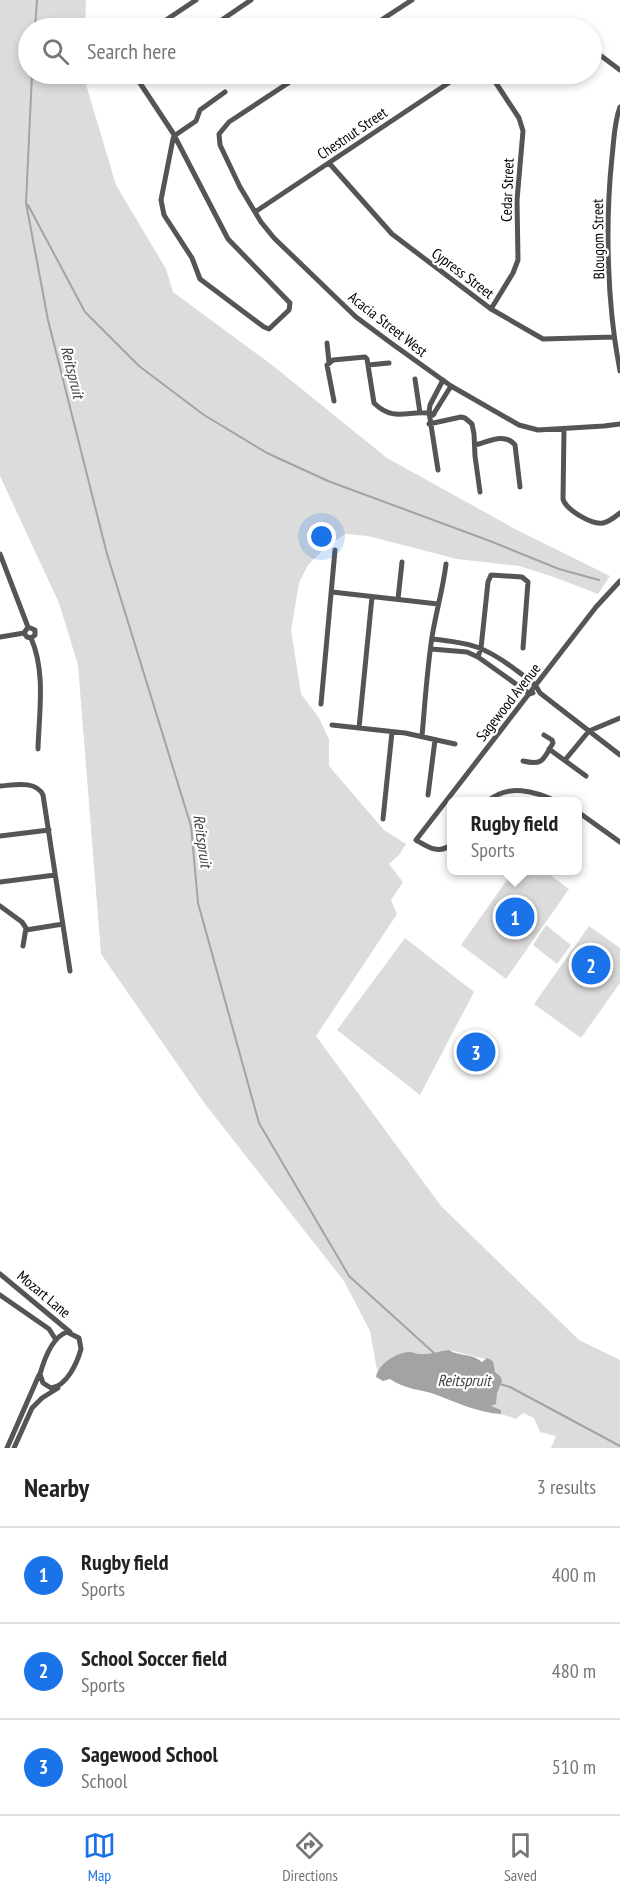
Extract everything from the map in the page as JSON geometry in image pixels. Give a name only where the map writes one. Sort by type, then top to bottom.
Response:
[{"type":"street","points":[[169,18],[196,0]]},
{"type":"street","points":[[225,18],[252,0]]},
{"type":"street","points":[[384,18],[412,0]]},
{"type":"street","points":[[602,57],[620,70]]},
{"type":"street","points":[[140,84],[174,136],[228,239],[290,303],[289,310],[271,328],[264,327],[200,279],[192,258],[164,215],[160,200],[174,136],[197,120],[200,110],[225,92]]},
{"type":"street","name":"Acacia Street West","points":[[287,84],[229,122],[222,129],[219,137],[220,145],[255,212],[274,238],[356,316],[451,386],[519,425],[538,430],[620,424]]},
{"type":"street","name":"Chestnut Street","points":[[255,212],[447,84]]},
{"type":"street","name":"Cedar Street","points":[[491,309],[513,273],[518,260],[517,200],[523,131],[519,118],[497,84]]},
{"type":"street","name":"Blougom Street","points":[[620,107],[615,125],[608,193],[614,337],[620,371]]},
{"type":"street","name":"Cypress Street","points":[[329,163],[392,234],[491,309],[543,339],[614,337]]},
{"type":"street","points":[[327,343],[329,362],[327,369],[334,401]]},
{"type":"street","points":[[329,362],[361,356],[367,359],[374,403],[395,416],[420,413],[431,417],[465,418],[471,424],[480,492]]},
{"type":"street","points":[[368,365],[389,363]]},
{"type":"street","points":[[415,379],[420,413]]},
{"type":"street","points":[[438,470],[430,405],[443,380]]},
{"type":"street","points":[[431,417],[451,386]]},
{"type":"street","points":[[438,390],[446,395]]},
{"type":"street","points":[[564,429],[563,494],[566,506],[598,523],[605,522],[620,513]]},
{"type":"street","points":[[475,446],[503,438],[512,441],[520,487]]},
{"type":"street","points":[[321,704],[335,550]]},
{"type":"street","points":[[0,554],[27,637],[31,638],[36,650],[40,675],[38,749]]},
{"type":"street","points":[[398,599],[402,562]]},
{"type":"street","points":[[422,736],[432,639],[446,564]]},
{"type":"street","points":[[478,657],[488,582],[492,575],[522,578],[528,582],[523,648]]},
{"type":"street","name":"Sagewood Avenue","points":[[450,797],[596,607],[620,581]]},
{"type":"street","points":[[332,592],[438,604]]},
{"type":"street","points":[[359,728],[372,597]]},
{"type":"street","points":[[0,637],[35,630],[35,635],[31,638]]},
{"type":"street","points":[[432,639],[464,642],[497,656],[536,686],[540,693],[620,755]]},
{"type":"street","points":[[431,649],[461,651],[478,657],[530,694],[540,693]]},
{"type":"street","points":[[565,760],[589,731],[620,718]]},
{"type":"street","points":[[332,725],[422,736],[455,744]]},
{"type":"street","points":[[383,819],[392,732]]},
{"type":"street","points":[[523,761],[538,764],[553,742],[544,735]]},
{"type":"street","points":[[428,795],[435,740]]},
{"type":"street","points":[[549,749],[586,776]]},
{"type":"street","points":[[0,786],[29,785],[38,788],[43,795],[70,971]]},
{"type":"street","points":[[494,797],[516,790],[529,791],[546,797]]},
{"type":"street","name":"Sagewood Avenue","points":[[447,800],[416,840],[436,850],[447,848]]},
{"type":"street","points":[[582,815],[620,842]]},
{"type":"street","points":[[0,836],[48,830]]},
{"type":"street","points":[[0,882],[55,875]]},
{"type":"street","points":[[0,906],[22,922],[26,930],[23,946]]},
{"type":"street","points":[[26,930],[63,924]]},
{"type":"street","name":"Mozart Lane","points":[[0,1274],[71,1333]]},
{"type":"street","name":"Mozart Lane","points":[[0,1295],[50,1329],[56,1340]]},
{"type":"street","points":[[7,1448],[56,1340],[62,1333],[71,1333],[79,1338],[81,1349],[65,1380],[32,1408],[14,1448]]},
{"type":"street","points":[[39,1374],[46,1386],[51,1388],[59,1386]]},
{"type":"shaded area","name":"Reitspruit","points":[[0,0],[86,0],[85,18],[18,18],[18,84],[86,84],[116,185],[166,269],[173,292],[272,365],[387,458],[517,530],[610,576],[598,594],[519,566],[457,559],[368,536],[345,534],[326,547],[308,565],[299,583],[291,630],[301,694],[319,718],[329,739],[329,766],[384,830],[406,844],[389,864],[403,882],[391,900],[397,914],[316,1036],[441,1206],[579,1340],[620,1360],[620,1448],[551,1448],[556,1436],[540,1432],[534,1418],[523,1413],[516,1419],[501,1414],[490,1406],[493,1361],[449,1350],[377,1370],[370,1331],[344,1281],[205,1104],[101,954],[78,665],[59,603],[0,476]]},
{"type":"shaded area","points":[[510,875],[550,875],[569,889],[506,979],[461,945]]},
{"type":"shaded area","points":[[546,925],[571,945],[557,964],[533,945]]},
{"type":"shaded area","points":[[589,926],[620,948],[620,983],[581,1038],[534,1004]]},
{"type":"shaded area","points":[[405,938],[474,992],[420,1095],[337,1030]]},
{"type":"water","name":"Reitspruit","points":[[449,1350],[474,1357],[482,1362],[487,1358],[493,1361],[495,1372],[502,1381],[497,1393],[496,1404],[491,1406],[501,1410],[501,1414],[459,1404],[434,1394],[406,1387],[390,1379],[383,1381],[376,1377],[377,1372],[388,1360],[399,1354],[409,1352],[427,1354]]},
{"type":"waterway","name":"Reitspruit","points":[[36,18],[37,0]]},
{"type":"waterway","name":"Reitspruit","points":[[32,84],[26,203],[48,320],[107,554],[191,826],[198,903],[259,1123],[349,1276],[434,1353]]},
{"type":"waterway","points":[[28,205],[85,312],[139,366],[204,415],[267,453],[328,481],[559,569],[599,580]]},
{"type":"waterway","name":"Reitspruit","points":[[500,1384],[510,1387],[620,1446]]},
{"type":"place","name":"Rugby field","points":[[515,917]]},
{"type":"place","name":"School Soccer field","points":[[591,965]]},
{"type":"place","name":"Sagewood School","points":[[476,1052]]}]
